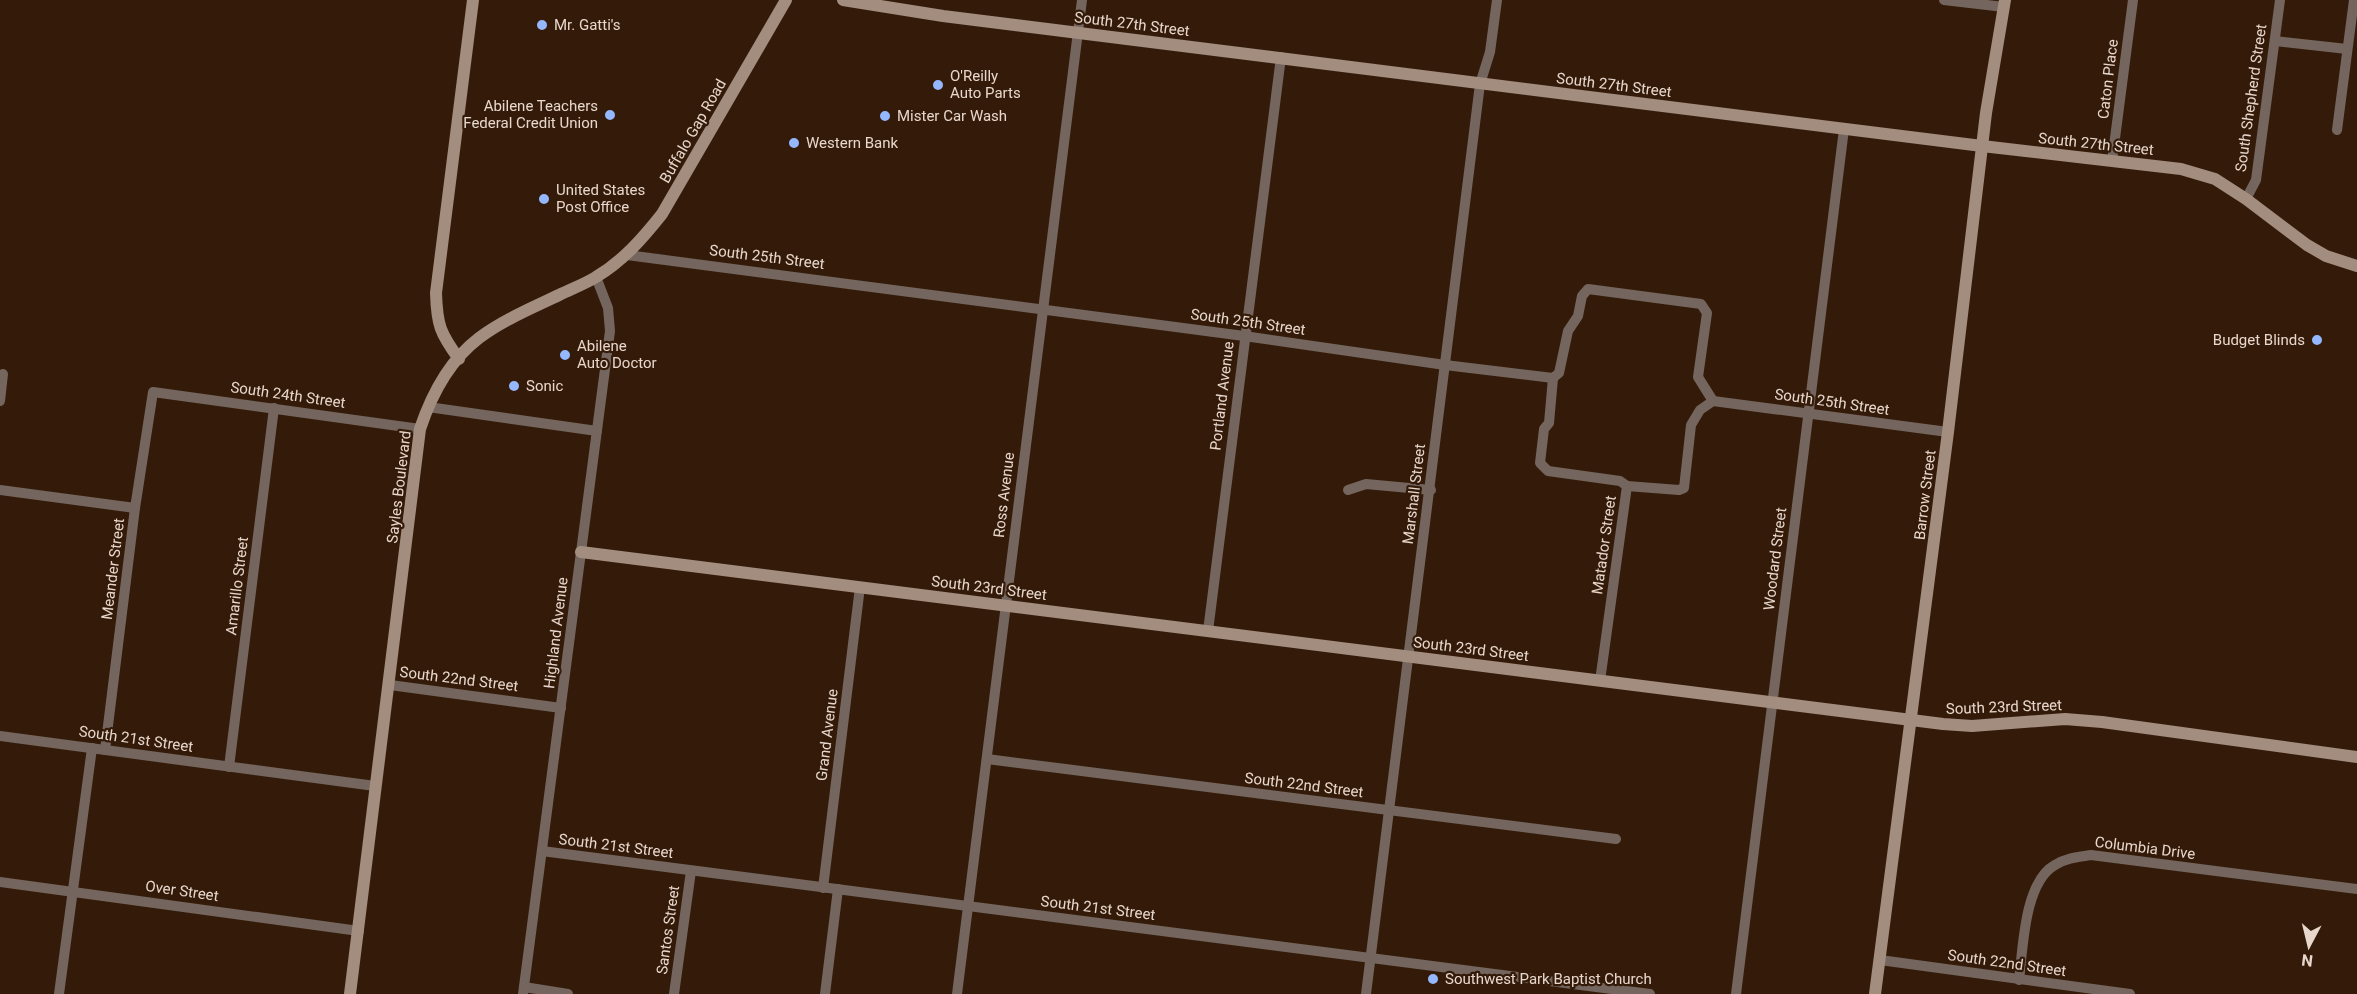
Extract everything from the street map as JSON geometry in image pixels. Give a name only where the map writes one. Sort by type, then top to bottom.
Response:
[{"type":"main road","points":[[459,359],[443,337],[437,318],[436,293],[473,0]]},
{"type":"main road","name":"Buffalo Gap Road","points":[[459,359],[478,339],[505,321],[596,277],[627,255],[644,237],[662,214],[786,0]]},
{"type":"main road","name":"South 27th Street","points":[[843,0],[943,16],[1480,84],[2181,169],[2215,179],[2246,199],[2307,245],[2326,256],[2357,266]]},
{"type":"main road","name":"Barrow Street","points":[[1875,994],[1948,432],[1982,146],[2004,4]]},
{"type":"main road","name":"Sayles Boulevard","points":[[350,994],[375,786],[390,686],[420,429],[438,387],[459,359]]},
{"type":"main road","name":"South 23rd Street","points":[[581,552],[1911,720],[1972,726],[2065,719],[2102,722],[2357,757]]},
{"type":"street","name":"Ross Avenue","points":[[957,994],[1082,0]]},
{"type":"street","name":"Marshall Street","points":[[1366,994],[1431,490],[1480,84],[1490,52],[1497,0]]},
{"type":"street","points":[[1944,0],[2004,4]]},
{"type":"street","name":"Caton Place","points":[[2112,161],[2133,0]]},
{"type":"street","name":"South Shepherd Street","points":[[2246,199],[2256,180],[2280,0]]},
{"type":"street","points":[[2337,129],[2354,0]]},
{"type":"street","points":[[2275,41],[2347,50]]},
{"type":"street","name":"Portland Avenue","points":[[1208,631],[1281,57]]},
{"type":"street","name":"Woodard Street","points":[[1736,994],[1844,129]]},
{"type":"street","name":"South 25th Street","points":[[627,255],[1553,378]]},
{"type":"street","name":"Highland Avenue","points":[[524,991],[610,331],[608,308],[596,277]]},
{"type":"street","points":[[1553,378],[1558,373],[1568,331],[1578,316],[1582,296],[1588,289],[1701,304],[1707,313],[1698,377],[1713,401],[1700,410],[1691,425],[1684,488],[1679,490],[1627,486]]},
{"type":"street","points":[[0,401],[3,374]]},
{"type":"street","name":"Matador Street","points":[[1553,378],[1549,423],[1544,429],[1540,463],[1548,471],[1620,481],[1627,486],[1600,681]]},
{"type":"street","name":"South 24th Street","points":[[153,392],[420,429]]},
{"type":"street","name":"Meander Street","points":[[105,750],[135,508],[153,392]]},
{"type":"street","name":"South 25th Street","points":[[1713,401],[1948,432]]},
{"type":"street","points":[[428,407],[597,431]]},
{"type":"street","name":"Amarillo Street","points":[[229,767],[274,408]]},
{"type":"street","points":[[1348,490],[1366,484],[1431,490]]},
{"type":"street","points":[[0,490],[135,508]]},
{"type":"street","name":"Grand Avenue","points":[[823,888],[860,587]]},
{"type":"street","name":"South 22nd Street","points":[[390,686],[561,708]]},
{"type":"street","name":"South 21st Street","points":[[0,736],[375,786]]},
{"type":"street","points":[[59,994],[92,748]]},
{"type":"street","name":"South 22nd Street","points":[[987,759],[1616,839]]},
{"type":"street","name":"South 21st Street","points":[[542,851],[1650,994]]},
{"type":"street","name":"Columbia Drive","points":[[2019,980],[2028,912],[2037,885],[2052,866],[2073,857],[2091,855],[2357,889]]},
{"type":"street","name":"Santos Street","points":[[674,994],[691,871]]},
{"type":"street","name":"Over Street","points":[[0,882],[359,931]]},
{"type":"street","points":[[825,994],[838,889]]},
{"type":"street","name":"South 22nd Street","points":[[1880,960],[2130,994]]},
{"type":"street","points":[[524,991],[568,994]]},
{"type":"place","name":"Mr. Gatti's","points":[[542,25]]},
{"type":"place","name":"O'Reilly Auto Parts","points":[[938,85]]},
{"type":"place","name":"Abilene Teachers Federal Credit Union","points":[[610,115]]},
{"type":"place","name":"Mister Car Wash","points":[[885,116]]},
{"type":"place","name":"Western Bank","points":[[794,143]]},
{"type":"place","name":"United States Post Office","points":[[544,199]]},
{"type":"place","name":"Budget Blinds","points":[[2317,340]]},
{"type":"place","name":"Abilene Auto Doctor","points":[[565,355]]},
{"type":"place","name":"Sonic","points":[[514,386]]},
{"type":"place","name":"Southwest Park Baptist Church","points":[[1433,979]]}]
